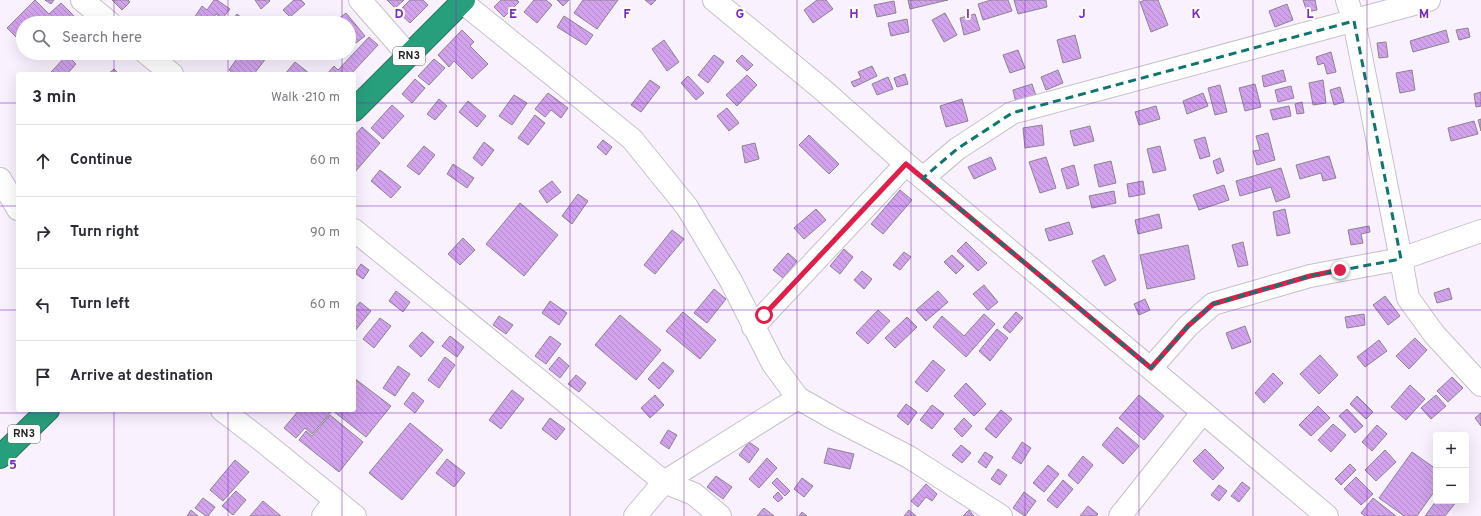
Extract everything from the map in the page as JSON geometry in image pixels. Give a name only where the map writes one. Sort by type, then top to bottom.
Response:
[{"type":"highway","name":"RN3","points":[[356,108],[463,1]]},
{"type":"highway","name":"RN3","points":[[0,457],[46,412]]},
{"type":"street","points":[[82,0],[101,16]]},
{"type":"street","points":[[360,0],[409,56]]},
{"type":"street","points":[[714,0],[823,90],[906,164],[1327,516]]},
{"type":"street","points":[[1347,0],[1354,21],[1408,298],[1434,334],[1481,385]]},
{"type":"street","points":[[923,178],[957,149],[1012,113],[1429,0]]},
{"type":"street","points":[[463,1],[632,138],[687,207],[731,281],[753,327],[774,364],[798,398],[833,418],[909,457],[1001,516]]},
{"type":"street","points":[[155,60],[170,72]]},
{"type":"street","points":[[753,327],[906,164]]},
{"type":"street","points":[[0,179],[16,206]]},
{"type":"street","points":[[1151,368],[1188,326],[1213,304],[1310,276],[1401,259],[1481,231]]},
{"type":"street","points":[[356,232],[664,482],[694,494],[720,516]]},
{"type":"street","points":[[634,516],[664,482],[798,398]]},
{"type":"street","points":[[225,412],[260,439],[329,508],[355,516]]},
{"type":"street","points":[[1120,516],[1203,412]]},
{"type":"highlighted area","points":[[1354,21],[1401,259],[1310,276],[1213,304],[1188,326],[1151,368],[923,178],[957,149],[1012,113]]},
{"type":"building","points":[[35,0],[49,14],[61,3],[74,16],[19,16]]},
{"type":"building","points":[[45,0],[54,0],[51,4]]},
{"type":"building","points":[[112,0],[128,0],[130,2],[122,10]]},
{"type":"building","points":[[214,0],[217,0],[230,9],[224,16],[218,16],[216,14],[215,16],[195,16],[202,6],[207,10]]},
{"type":"building","points":[[255,0],[269,0],[270,1],[261,9]]},
{"type":"building","points":[[294,0],[301,0],[305,4],[291,16],[289,16],[283,10]]},
{"type":"building","points":[[387,0],[404,0],[395,8]]},
{"type":"building","points":[[410,0],[423,0],[428,5],[410,23],[398,12]]},
{"type":"building","points":[[501,0],[517,0],[519,2],[504,17],[494,7]]},
{"type":"building","points":[[534,0],[546,0],[552,5],[537,23],[524,12]]},
{"type":"building","points":[[557,0],[569,0],[563,6]]},
{"type":"building","points":[[583,0],[618,0],[597,29],[574,13]]},
{"type":"building","points":[[645,0],[656,0],[651,5]]},
{"type":"building","points":[[817,0],[826,0],[833,9],[813,23],[804,10]]},
{"type":"building","points":[[908,0],[948,0],[910,9]]},
{"type":"building","points":[[991,0],[1008,0],[1012,11],[983,20],[978,4]]},
{"type":"building","points":[[1014,0],[1046,0],[1047,7],[1018,14]]},
{"type":"building","points":[[1145,0],[1158,0],[1168,25],[1151,32],[1140,2]]},
{"type":"building","points":[[1303,0],[1315,0],[1317,10],[1307,12]]},
{"type":"building","points":[[894,1],[896,13],[877,17],[874,5]]},
{"type":"building","points":[[1287,4],[1293,20],[1275,27],[1269,11]]},
{"type":"building","points":[[945,13],[957,35],[944,42],[932,20]]},
{"type":"building","points":[[975,14],[980,30],[964,35],[960,18]]},
{"type":"building","points":[[564,16],[593,35],[586,45],[557,27]]},
{"type":"building","points":[[16,19],[16,37],[7,28]]},
{"type":"building","points":[[907,19],[909,32],[891,36],[888,23]]},
{"type":"building","points":[[356,25],[365,36],[356,43]]},
{"type":"building","points":[[1468,28],[1470,37],[1459,40],[1456,30]]},
{"type":"building","points":[[462,30],[474,42],[470,46],[488,64],[472,79],[454,61],[449,67],[438,55]]},
{"type":"building","points":[[1446,30],[1449,42],[1413,52],[1410,41]]},
{"type":"building","points":[[1075,35],[1081,58],[1063,63],[1057,40]]},
{"type":"building","points":[[369,37],[378,45],[353,72],[329,72],[334,66],[338,70],[347,60],[356,60],[356,51]]},
{"type":"building","points":[[664,40],[679,62],[667,71],[652,49]]},
{"type":"building","points":[[1386,42],[1388,57],[1379,58],[1377,43]]},
{"type":"building","points":[[1018,50],[1025,68],[1010,73],[1003,55]]},
{"type":"building","points":[[1331,52],[1336,72],[1327,74],[1324,63],[1318,65],[1316,57]]},
{"type":"building","points":[[714,55],[724,62],[708,83],[698,75]]},
{"type":"building","points":[[742,55],[753,65],[747,71],[736,61]]},
{"type":"building","points":[[434,59],[445,68],[429,85],[418,76]]},
{"type":"building","points":[[62,60],[72,60],[76,64],[69,72],[51,72]]},
{"type":"building","points":[[236,60],[265,60],[256,72],[232,72],[229,70]]},
{"type":"building","points":[[295,62],[308,72],[287,72]]},
{"type":"building","points":[[872,66],[877,76],[854,87],[851,82],[861,78],[858,72]]},
{"type":"building","points":[[1058,70],[1063,83],[1046,90],[1041,77]]},
{"type":"building","points":[[1283,70],[1286,81],[1264,87],[1262,76]]},
{"type":"building","points":[[1412,70],[1415,90],[1400,93],[1396,73]]},
{"type":"building","points":[[905,74],[908,84],[897,87],[894,78]]},
{"type":"building","points":[[747,75],[757,85],[737,106],[726,95]]},
{"type":"building","points":[[688,76],[704,93],[696,100],[681,83]]},
{"type":"building","points":[[888,77],[893,89],[877,95],[872,84]]},
{"type":"building","points":[[415,79],[425,88],[412,103],[402,94]]},
{"type":"building","points":[[650,80],[660,87],[641,112],[631,105]]},
{"type":"building","points":[[1323,80],[1326,103],[1313,105],[1309,83]]},
{"type":"building","points":[[1032,84],[1036,96],[1016,103],[1013,90]]},
{"type":"building","points":[[1255,84],[1261,107],[1245,111],[1239,88]]},
{"type":"building","points":[[1220,85],[1227,112],[1215,115],[1208,88]]},
{"type":"building","points":[[1291,86],[1294,98],[1278,102],[1275,90]]},
{"type":"building","points":[[1340,87],[1344,102],[1334,105],[1330,90]]},
{"type":"building","points":[[1481,92],[1481,106],[1476,107],[1474,94]]},
{"type":"building","points":[[548,93],[568,108],[561,118],[551,110],[545,117],[535,109]]},
{"type":"building","points":[[1203,93],[1208,106],[1187,114],[1183,101]]},
{"type":"building","points":[[514,95],[527,103],[512,125],[499,116]]},
{"type":"building","points":[[439,99],[447,106],[435,120],[427,114]]},
{"type":"building","points":[[962,99],[968,121],[946,127],[940,106]]},
{"type":"building","points":[[468,101],[486,116],[477,127],[459,112]]},
{"type":"building","points":[[1302,102],[1304,113],[1297,114],[1295,104]]},
{"type":"building","points":[[392,105],[404,116],[383,139],[371,128]]},
{"type":"building","points":[[1156,106],[1160,119],[1139,125],[1135,112]]},
{"type":"building","points":[[1289,106],[1291,116],[1273,120],[1270,110]]},
{"type":"building","points":[[727,108],[739,123],[729,131],[717,116]]},
{"type":"building","points":[[535,115],[545,123],[528,145],[518,138]]},
{"type":"building","points":[[1481,119],[1481,131],[1478,120]]},
{"type":"building","points":[[1474,121],[1478,134],[1451,141],[1448,128]]},
{"type":"building","points":[[1042,125],[1044,145],[1025,148],[1023,128]]},
{"type":"building","points":[[1090,126],[1094,141],[1074,146],[1070,131]]},
{"type":"building","points":[[362,127],[380,143],[356,171],[356,134]]},
{"type":"building","points":[[1268,133],[1275,160],[1257,165],[1253,151],[1260,150],[1256,136]]},
{"type":"building","points":[[809,135],[839,164],[829,174],[799,145]]},
{"type":"building","points":[[1205,137],[1210,156],[1200,159],[1194,140]]},
{"type":"building","points":[[603,140],[612,147],[606,155],[597,147]]},
{"type":"building","points":[[484,142],[494,150],[482,166],[473,158]]},
{"type":"building","points":[[755,143],[759,159],[745,163],[742,146]]},
{"type":"building","points":[[424,146],[435,155],[419,175],[407,166]]},
{"type":"building","points":[[1160,146],[1166,170],[1153,173],[1147,149]]},
{"type":"building","points":[[1329,156],[1336,178],[1323,181],[1321,173],[1300,179],[1296,165]]},
{"type":"building","points":[[991,157],[996,169],[974,179],[968,167]]},
{"type":"building","points":[[1046,157],[1056,188],[1040,193],[1029,162]]},
{"type":"building","points":[[1220,158],[1224,171],[1217,174],[1213,161]]},
{"type":"building","points":[[1111,161],[1116,183],[1099,187],[1094,165]]},
{"type":"building","points":[[453,164],[474,178],[467,188],[447,174]]},
{"type":"building","points":[[1074,165],[1079,185],[1067,189],[1061,169]]},
{"type":"building","points":[[1281,168],[1290,197],[1276,202],[1271,187],[1240,196],[1236,181]]},
{"type":"building","points":[[380,170],[401,187],[391,198],[371,181]]},
{"type":"building","points":[[552,181],[561,192],[547,203],[539,191]]},
{"type":"building","points":[[1143,181],[1145,194],[1129,197],[1127,184]]},
{"type":"building","points":[[1224,185],[1229,200],[1199,210],[1193,195]]},
{"type":"building","points":[[900,190],[912,200],[883,234],[871,224]]},
{"type":"building","points":[[1114,191],[1116,203],[1092,208],[1089,196]]},
{"type":"building","points":[[578,194],[588,201],[572,224],[562,216]]},
{"type":"building","points":[[520,203],[558,235],[524,276],[486,244]]},
{"type":"building","points":[[816,209],[826,220],[804,239],[794,228]]},
{"type":"building","points":[[1285,209],[1290,233],[1277,236],[1273,212]]},
{"type":"building","points":[[1159,214],[1162,228],[1138,234],[1135,220]]},
{"type":"building","points":[[1069,222],[1073,234],[1049,241],[1045,229]]},
{"type":"building","points":[[1369,226],[1370,232],[1361,234],[1363,243],[1351,245],[1348,230]]},
{"type":"building","points":[[672,230],[684,239],[655,274],[644,265]]},
{"type":"building","points":[[463,238],[475,250],[460,265],[448,254]]},
{"type":"building","points":[[966,242],[987,263],[978,271],[957,251]]},
{"type":"building","points":[[1243,242],[1248,265],[1238,267],[1232,245]]},
{"type":"building","points":[[1188,245],[1195,279],[1147,289],[1140,255]]},
{"type":"building","points":[[844,249],[853,257],[840,274],[830,266]]},
{"type":"building","points":[[904,252],[911,257],[900,270],[893,265]]},
{"type":"building","points":[[788,253],[797,261],[783,278],[773,270]]},
{"type":"building","points":[[952,255],[964,266],[956,274],[944,262]]},
{"type":"building","points":[[1104,255],[1116,280],[1105,286],[1092,261]]},
{"type":"building","points":[[361,264],[369,270],[363,279],[356,274]]},
{"type":"building","points":[[862,271],[872,279],[864,289],[854,280]]},
{"type":"building","points":[[984,285],[998,302],[988,310],[973,294]]},
{"type":"building","points":[[1449,288],[1452,299],[1437,303],[1434,293]]},
{"type":"building","points":[[714,289],[726,299],[707,323],[694,313]]},
{"type":"building","points":[[396,291],[410,302],[403,312],[389,301]]},
{"type":"building","points":[[938,291],[948,302],[926,321],[916,310]]},
{"type":"building","points":[[1385,296],[1400,316],[1388,325],[1373,305]]},
{"type":"building","points":[[1145,299],[1150,310],[1139,315],[1134,304]]},
{"type":"building","points":[[550,301],[567,313],[559,325],[542,313]]},
{"type":"building","points":[[360,302],[371,311],[356,330],[356,307]]},
{"type":"building","points":[[878,310],[890,321],[868,344],[856,333]]},
{"type":"building","points":[[683,312],[716,340],[700,359],[666,331]]},
{"type":"building","points":[[1016,312],[1023,318],[1010,333],[1003,327]]},
{"type":"building","points":[[984,314],[995,324],[966,357],[933,327],[942,316],[964,336]]},
{"type":"building","points":[[1364,314],[1365,325],[1347,328],[1345,317]]},
{"type":"building","points":[[620,315],[661,350],[636,380],[595,345]]},
{"type":"building","points":[[499,316],[513,325],[506,334],[493,325]]},
{"type":"building","points":[[907,317],[917,327],[895,348],[885,338]]},
{"type":"building","points":[[380,318],[391,326],[374,348],[363,339]]},
{"type":"building","points":[[1245,326],[1251,342],[1232,349],[1226,333]]},
{"type":"building","points":[[997,329],[1008,338],[990,361],[979,351]]},
{"type":"building","points":[[422,332],[434,342],[421,357],[409,346]]},
{"type":"building","points":[[450,336],[464,347],[457,357],[442,346]]},
{"type":"building","points":[[550,336],[561,344],[546,364],[535,356]]},
{"type":"building","points":[[1415,338],[1427,350],[1409,369],[1396,356]]},
{"type":"building","points":[[1379,340],[1387,351],[1365,367],[1357,357]]},
{"type":"building","points":[[1320,355],[1338,375],[1319,394],[1300,374]]},
{"type":"building","points":[[445,357],[455,365],[439,388],[428,380]]},
{"type":"building","points":[[559,357],[569,366],[560,378],[549,369]]},
{"type":"building","points":[[933,360],[945,370],[927,392],[915,382]]},
{"type":"building","points":[[663,362],[674,371],[659,389],[648,379]]},
{"type":"building","points":[[398,366],[410,374],[395,396],[383,388]]},
{"type":"building","points":[[1273,373],[1283,383],[1264,403],[1255,393]]},
{"type":"building","points":[[576,375],[586,383],[579,392],[568,384]]},
{"type":"building","points":[[1452,377],[1463,388],[1448,402],[1437,391]]},
{"type":"building","points":[[356,380],[391,406],[366,437],[335,412],[356,412]]},
{"type":"building","points":[[966,383],[986,404],[974,416],[954,396]]},
{"type":"building","points":[[1410,385],[1425,399],[1406,420],[1391,407]]},
{"type":"building","points":[[512,390],[524,399],[501,429],[489,420]]},
{"type":"building","points":[[413,392],[424,401],[415,413],[404,404]]},
{"type":"building","points":[[655,395],[664,405],[650,418],[641,408]]},
{"type":"building","points":[[1139,395],[1164,416],[1144,440],[1119,418]]},
{"type":"building","points":[[1436,395],[1446,406],[1431,419],[1421,408]]},
{"type":"building","points":[[1357,396],[1373,412],[1366,419],[1350,404]]},
{"type":"building","points":[[906,404],[917,412],[908,425],[897,416]]},
{"type":"building","points":[[932,405],[944,414],[932,429],[920,420]]},
{"type":"building","points":[[1318,406],[1330,418],[1311,436],[1299,425]]},
{"type":"building","points":[[1347,409],[1363,426],[1355,433],[1339,416]]},
{"type":"building","points":[[1001,410],[1012,419],[996,438],[985,429]]},
{"type":"building","points":[[297,412],[331,412],[312,434],[305,428],[296,438],[284,428]]},
{"type":"building","points":[[1481,413],[1481,426],[1475,418]]},
{"type":"building","points":[[330,415],[363,442],[339,472],[299,440],[306,431],[312,436]]},
{"type":"building","points":[[550,418],[565,429],[556,440],[542,429]]},
{"type":"building","points":[[964,418],[972,426],[962,437],[954,429]]},
{"type":"building","points":[[410,423],[443,450],[402,500],[369,473]]},
{"type":"building","points":[[1333,424],[1346,435],[1331,452],[1318,440]]},
{"type":"building","points":[[1377,425],[1387,434],[1372,451],[1362,442]]},
{"type":"building","points":[[1117,427],[1139,446],[1123,464],[1102,445]]},
{"type":"building","points":[[668,430],[677,435],[669,449],[660,443]]},
{"type":"building","points":[[749,442],[759,449],[749,463],[739,455]]},
{"type":"building","points":[[1022,442],[1031,448],[1021,464],[1012,458]]},
{"type":"building","points":[[961,445],[971,453],[962,463],[952,455]]},
{"type":"building","points":[[828,448],[854,454],[850,469],[824,463]]},
{"type":"building","points":[[1205,449],[1224,468],[1213,480],[1193,461]]},
{"type":"building","points":[[1385,450],[1396,462],[1376,481],[1365,470]]},
{"type":"building","points":[[985,452],[993,457],[986,468],[978,462]]},
{"type":"building","points":[[1412,452],[1433,467],[1433,493],[1417,516],[1404,516],[1379,498]]},
{"type":"building","points":[[1083,456],[1093,465],[1078,484],[1068,475]]},
{"type":"building","points":[[767,458],[777,468],[759,488],[749,479]]},
{"type":"building","points":[[447,459],[465,473],[454,487],[436,473]]},
{"type":"building","points":[[235,460],[249,472],[223,501],[210,490]]},
{"type":"building","points":[[1350,464],[1356,470],[1341,485],[1335,479]]},
{"type":"building","points":[[1048,465],[1059,474],[1044,492],[1033,483]]},
{"type":"building","points":[[998,469],[1007,475],[1000,485],[991,479]]},
{"type":"building","points":[[716,476],[732,487],[723,499],[707,487]]},
{"type":"building","points":[[1356,477],[1373,494],[1361,505],[1344,489]]},
{"type":"building","points":[[777,478],[790,491],[785,496],[772,483]]},
{"type":"building","points":[[802,478],[813,486],[804,497],[794,489]]},
{"type":"building","points":[[1063,480],[1073,489],[1057,508],[1047,500]]},
{"type":"building","points":[[1242,482],[1250,488],[1239,502],[1231,496]]},
{"type":"building","points":[[926,484],[937,494],[932,501],[926,497],[918,507],[911,501]]},
{"type":"building","points":[[1219,485],[1227,491],[1219,501],[1211,495]]},
{"type":"building","points":[[236,491],[246,500],[233,515],[222,506]]},
{"type":"building","points":[[778,492],[783,498],[778,502],[773,497]]},
{"type":"building","points":[[1024,492],[1036,501],[1025,516],[1013,508]]},
{"type":"building","points":[[203,498],[215,507],[208,516],[195,508]]},
{"type":"building","points":[[1373,498],[1396,516],[1365,516],[1361,513]]},
{"type":"building","points":[[263,501],[281,516],[250,516]]},
{"type":"building","points":[[1434,504],[1455,504],[1445,516],[1425,516]]},
{"type":"building","points":[[1088,506],[1098,514],[1096,516],[1080,516]]},
{"type":"building","points":[[764,508],[774,516],[757,516]]},
{"type":"building","points":[[191,510],[198,516],[187,516]]},
{"type":"building","points":[[909,510],[916,516],[904,516]]},
{"type":"building","points":[[969,510],[974,516],[963,516]]},
{"type":"building","points":[[802,512],[807,516],[799,516]]},
{"type":"route","points":[[764,315],[906,164],[1151,368],[1188,326],[1213,304],[1310,276],[1340,270]]}]
